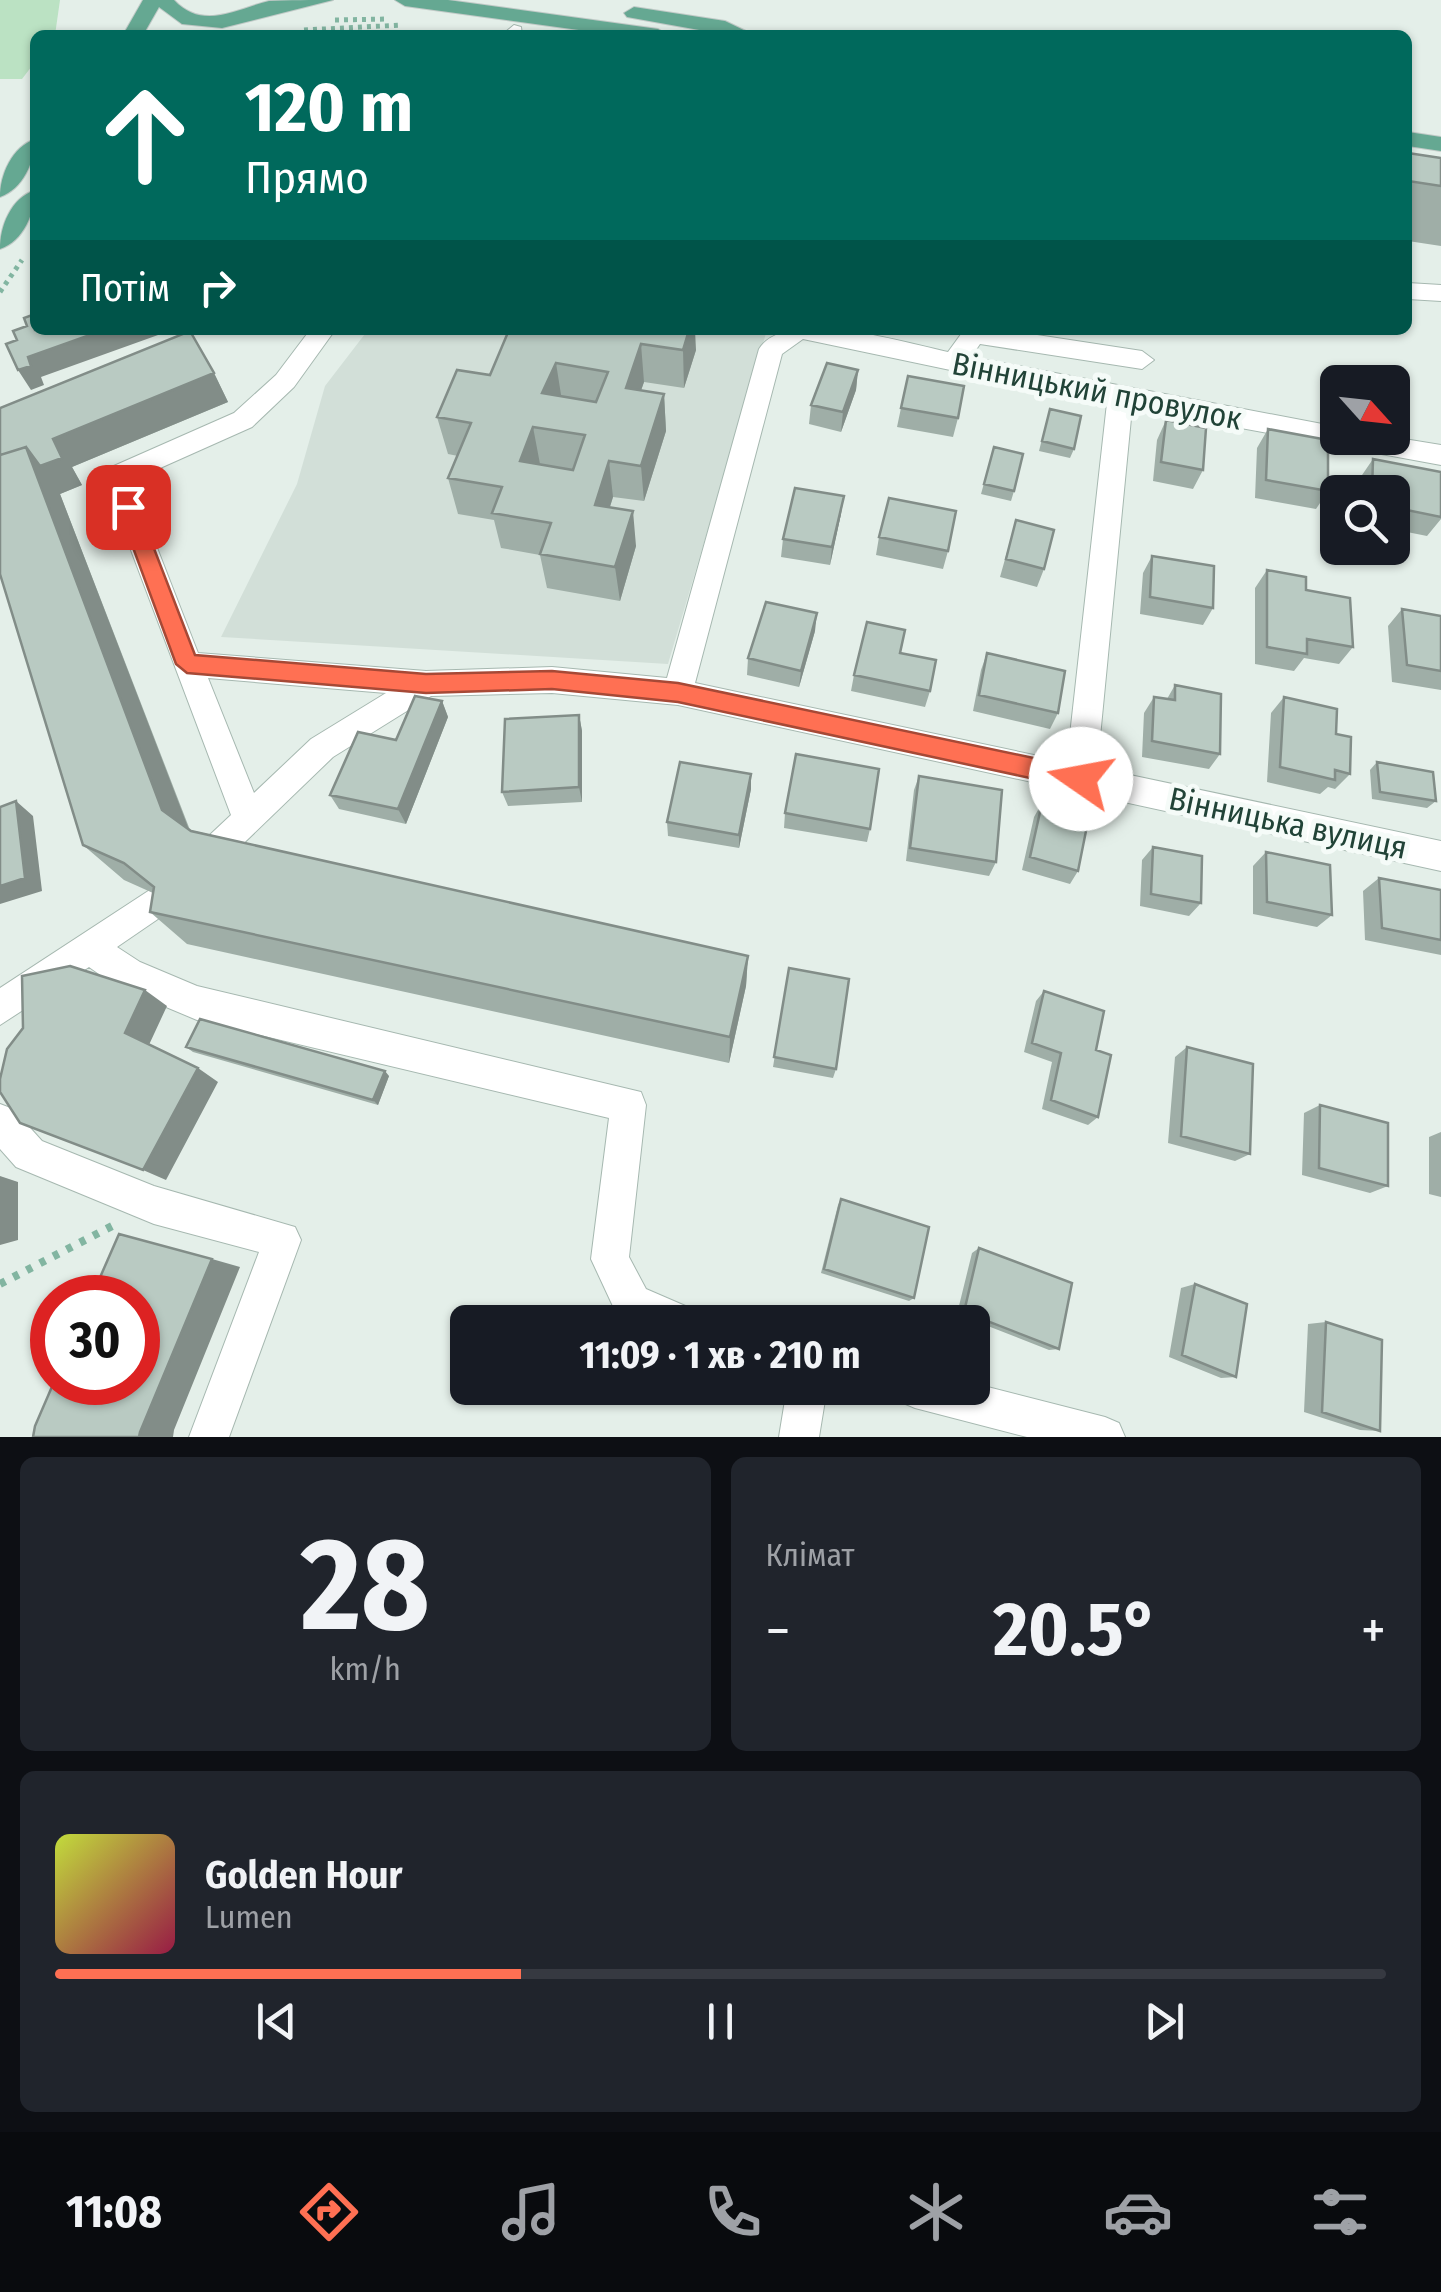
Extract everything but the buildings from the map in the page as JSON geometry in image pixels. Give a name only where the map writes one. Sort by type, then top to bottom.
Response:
[{"type":"main road","points":[[136,30],[153,0]]},
{"type":"main road","points":[[162,0],[194,19],[229,23]]},
{"type":"main road","points":[[262,13],[286,0]]},
{"type":"main road","points":[[214,30],[262,13],[323,0]]},
{"type":"main road","points":[[405,0],[622,30]]},
{"type":"main road","points":[[553,0],[732,30]]},
{"type":"main road","points":[[1412,140],[1441,144]]},
{"type":"main road","points":[[0,190],[30,152]]},
{"type":"main road","points":[[0,241],[30,203]]},
{"type":"street","points":[[1412,291],[1441,293]]},
{"type":"street","points":[[248,819],[116,476],[242,420],[275,392],[319,335]]},
{"type":"street","points":[[678,692],[771,349],[792,335]]},
{"type":"street","name":"Вінницький провулок","points":[[822,335],[1120,397],[1320,433]]},
{"type":"street","points":[[953,363],[973,335]]},
{"type":"street","points":[[980,335],[1142,360]]},
{"type":"street","points":[[1081,779],[1120,397]]},
{"type":"street","name":"Вінницький провулок","points":[[1410,449],[1441,455]]},
{"type":"street","name":"Вінницька вулиця","points":[[187,664],[426,684],[552,680],[678,692],[1441,856]]},
{"type":"street","points":[[208,856],[322,748],[426,684]]},
{"type":"street","points":[[0,1008],[162,898]]},
{"type":"street","points":[[89,947],[128,974],[197,1002],[628,1105],[610,1259],[634,1305]]},
{"type":"street","points":[[0,1122],[29,1154],[154,1205],[282,1240],[209,1437]]},
{"type":"street","points":[[798,1437],[804,1405]]},
{"type":"street","points":[[981,1405],[1105,1437]]},
{"type":"path","points":[[296,29],[418,23]]},
{"type":"path","points":[[0,292],[24,258]]},
{"type":"path","points":[[0,1284],[154,1205]]},
{"type":"shaded area","points":[[364,335],[766,335],[668,664],[221,637],[297,484],[325,386]]},
{"type":"green space","points":[[0,0],[60,0],[56,30],[30,30],[30,69],[22,79],[0,79]]},
{"type":"route","points":[[128,507],[187,664],[267,674],[426,684],[552,680],[678,692],[1081,779]]}]
